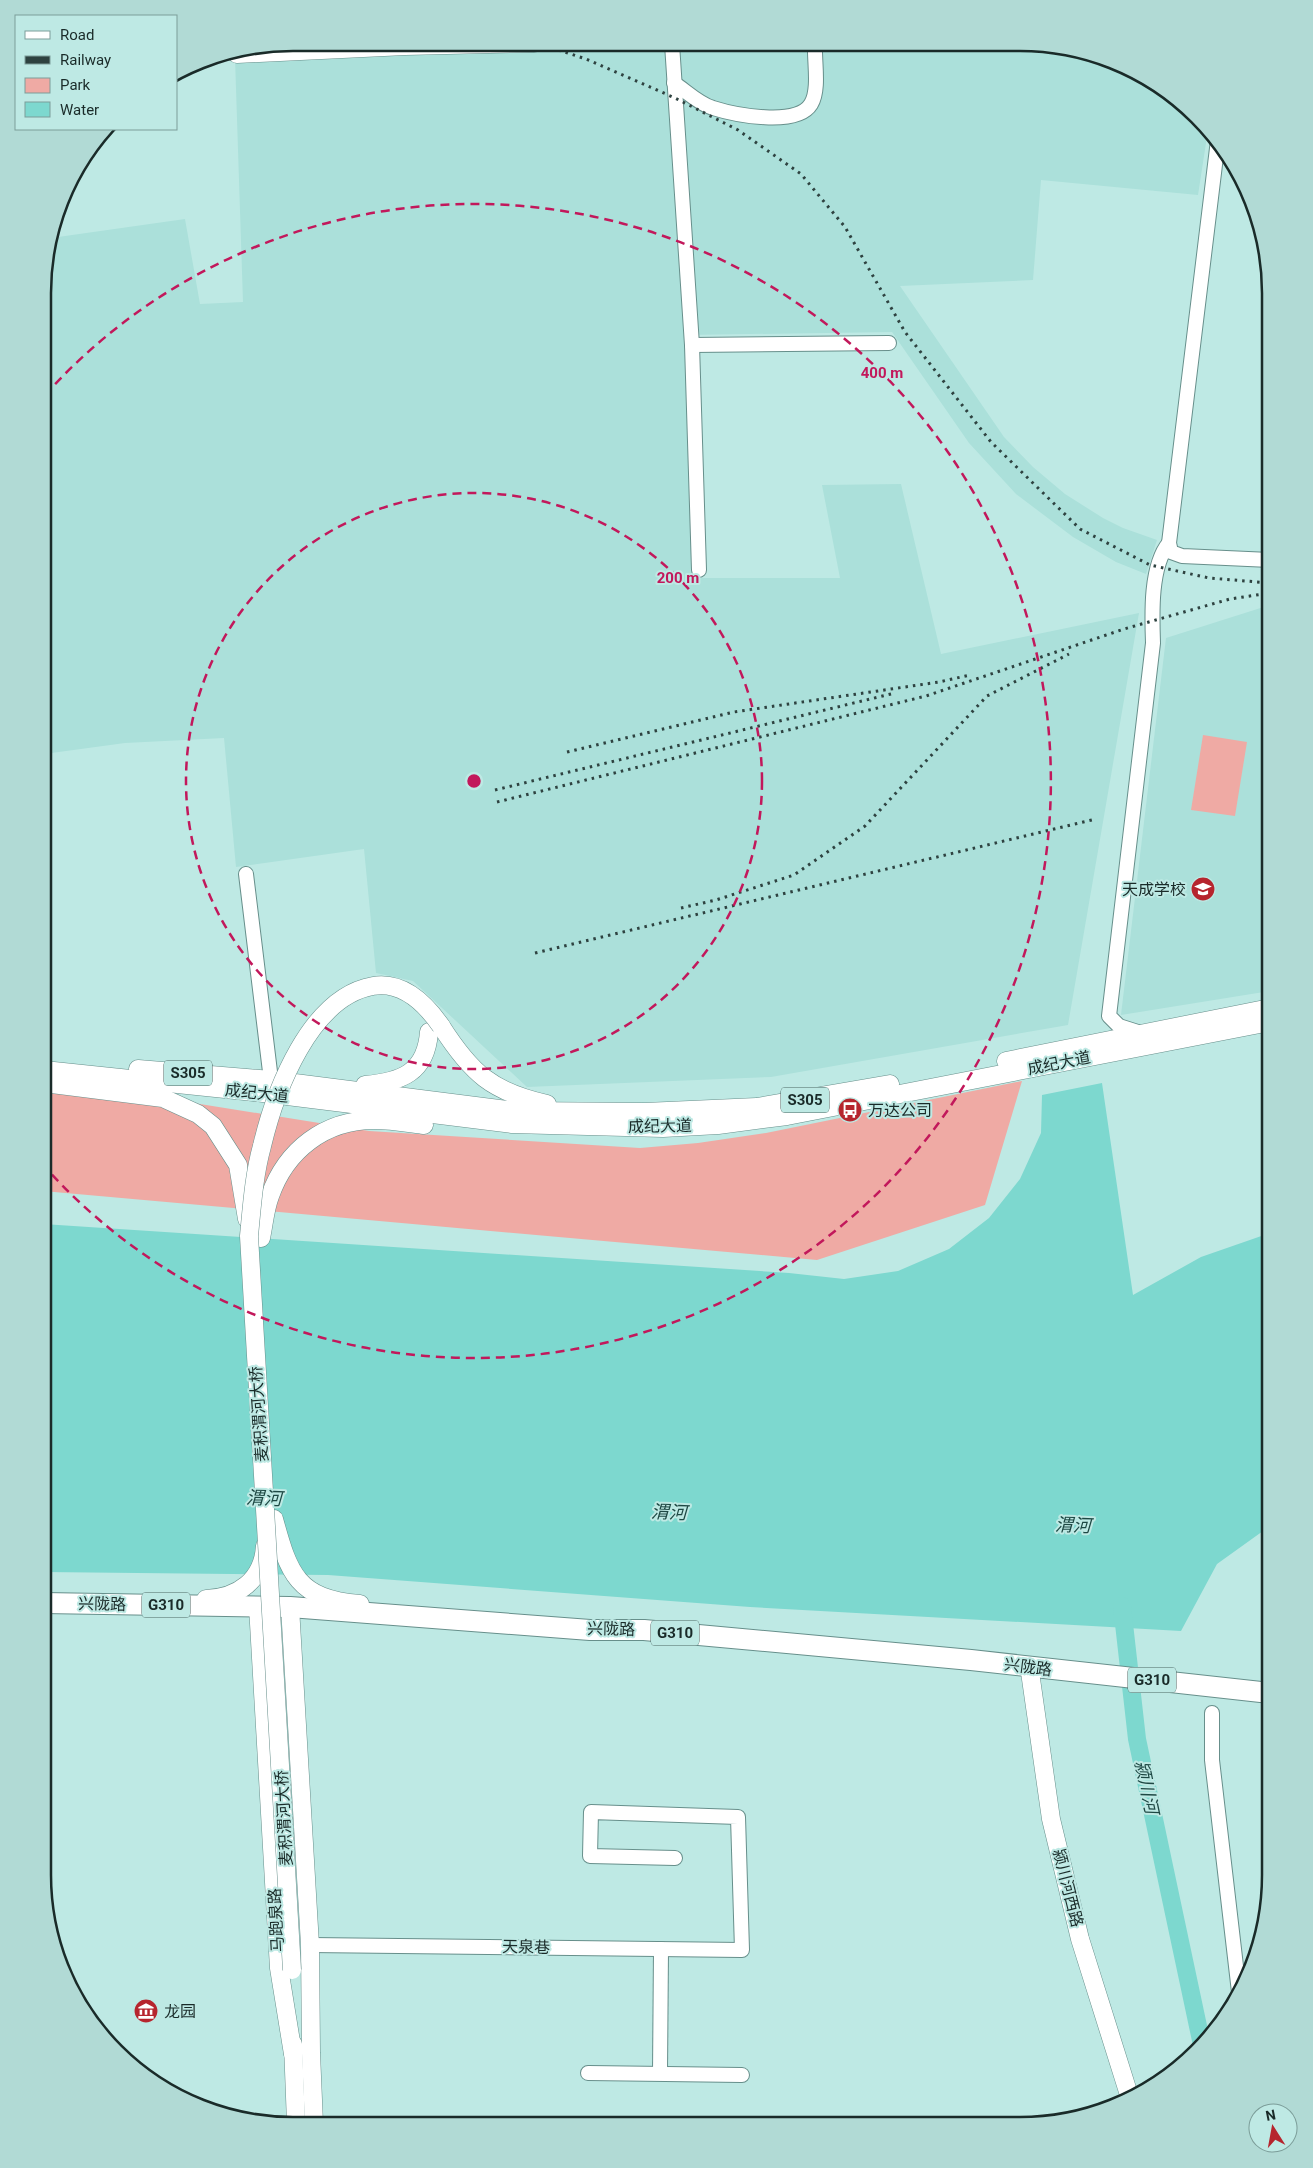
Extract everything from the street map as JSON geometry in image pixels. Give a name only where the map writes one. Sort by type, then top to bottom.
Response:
[{"type":"highway","name":"兴陇路","points":[[51,1603],[258,1612],[590,1630],[644,1630],[961,1659],[1060,1671]]},
{"type":"highway","name":"兴陇路","points":[[51,1613],[258,1612]]},
{"type":"highway","name":"兴陇路","points":[[290,1614],[749,1650],[962,1673],[1060,1671]]},
{"type":"highway","name":"G310","points":[[1060,1671],[1262,1692]]},
{"type":"main road","name":"麦积渭河大桥","points":[[296,1971],[255,1237],[255,1180],[271,1112],[297,1053],[312,1030],[328,1011],[353,992],[379,985],[405,990],[420,1001],[435,1029],[475,1071],[494,1085],[520,1098],[584,1112]]},
{"type":"main road","name":"成纪大道","points":[[51,1062],[271,1080],[516,1111],[584,1112],[757,1107],[975,1067],[1262,1010]]},
{"type":"main road","name":"成纪大道","points":[[51,1071],[254,1092],[512,1124],[663,1128],[718,1125],[788,1116],[1262,1024]]},
{"type":"main road","points":[[333,1088],[382,1084],[400,1080],[412,1072],[423,1059],[435,1029]]},
{"type":"main road","points":[[51,1084],[163,1098],[198,1114],[213,1126],[238,1165],[255,1237]]},
{"type":"main road","points":[[255,1237],[279,1174],[302,1145],[335,1126],[375,1120],[522,1134],[608,1136],[663,1128]]},
{"type":"main road","points":[[51,1595],[189,1599],[217,1599],[232,1596],[245,1588],[260,1567],[270,1520]]},
{"type":"main road","points":[[270,1520],[292,1571],[302,1584],[314,1594],[350,1603],[588,1620],[644,1630]]},
{"type":"main road","name":"马跑泉路","points":[[258,1612],[278,1968],[293,2054]]},
{"type":"main road","name":"马跑泉路","points":[[290,1614],[310,1944],[314,2117]]},
{"type":"main road","name":"颍川河西路","points":[[1033,1671],[1059,1820],[1088,1935],[1135,2087]]},
{"type":"main road","name":"颍川河西路","points":[[1033,1671],[1051,1819],[1080,1939],[1128,2091]]},
{"type":"main road","name":"马跑泉路","points":[[296,1971],[311,2053]]},
{"type":"main road","name":"马跑泉路","points":[[296,1971],[293,2054],[296,2117]]},
{"type":"street","points":[[672,51],[692,345],[699,570]]},
{"type":"street","points":[[674,83],[711,108],[743,114],[786,118],[798,116],[812,103],[815,93],[814,51]]},
{"type":"street","points":[[1216,152],[1169,543],[1171,552],[1182,556],[1262,560]]},
{"type":"street","points":[[692,345],[889,343]]},
{"type":"street","points":[[1141,1033],[1119,1026],[1109,1016],[1153,644],[1152,609],[1161,552],[1169,543]]},
{"type":"street","points":[[246,874],[271,1080]]},
{"type":"street","points":[[1212,1713],[1212,1760],[1238,1980]]},
{"type":"street","name":"天泉巷","points":[[310,1944],[742,1950],[738,1817],[591,1812],[590,1856],[675,1858]]},
{"type":"street","points":[[660,2073],[661,1949]]},
{"type":"street","points":[[588,2073],[742,2075]]},
{"type":"shaded area","points":[[514,51],[1020,51],[1051,53],[1082,59],[1127,76],[1167,101],[1202,134],[1207,139],[1198,195],[1041,180],[1033,280],[900,286],[1004,437],[1033,467],[1065,494],[1103,518],[1123,528],[1157,540],[1146,574],[1116,562],[1073,537],[1016,494],[969,443],[892,332],[686,335],[694,578],[840,578],[822,485],[901,484],[941,654],[1139,613],[1068,1025],[771,1077],[527,1087],[413,981],[376,973],[364,849],[236,867],[224,738],[125,743],[51,753],[51,293],[53,262],[58,237],[185,219],[200,304],[243,302],[236,58]]},
{"type":"shaded area","name":"天成学校","points":[[1262,608],[1262,992],[1121,1015],[1166,638]]},
{"type":"green space","points":[[1203,735],[1247,742],[1235,816],[1191,810]]},
{"type":"green space","points":[[51,1080],[369,1131],[640,1148],[698,1143],[766,1133],[1022,1081],[985,1205],[817,1260],[51,1192]]},
{"type":"water","name":"渭河","points":[[1102,1083],[1133,1295],[1201,1257],[1262,1236],[1262,1532],[1217,1564],[1181,1631],[750,1607],[328,1575],[51,1572],[51,1225],[789,1273],[844,1279],[898,1271],[949,1249],[989,1218],[1020,1179],[1041,1133],[1042,1095]]},
{"type":"waterway","name":"颍川河","points":[[1122,1606],[1137,1739],[1200,2036]]},
{"type":"railway","points":[[562,51],[586,59],[675,98],[738,130],[801,174],[845,227],[905,332],[991,442],[1080,529],[1150,565],[1209,578],[1262,582]]},
{"type":"railway","points":[[497,802],[926,696],[1124,629],[1230,599],[1262,594]]},
{"type":"railway","points":[[681,908],[716,900],[794,875],[865,826],[987,696],[1069,654]]},
{"type":"railway","points":[[567,752],[734,712],[939,682],[970,675]]},
{"type":"railway","points":[[495,790],[895,693]]},
{"type":"railway","points":[[535,953],[1096,819]]},
{"type":"place","name":"天成学校","points":[[1203,889]]},
{"type":"place","name":"万达公司","points":[[850,1110]]},
{"type":"place","name":"龙园","points":[[146,2011]]}]
